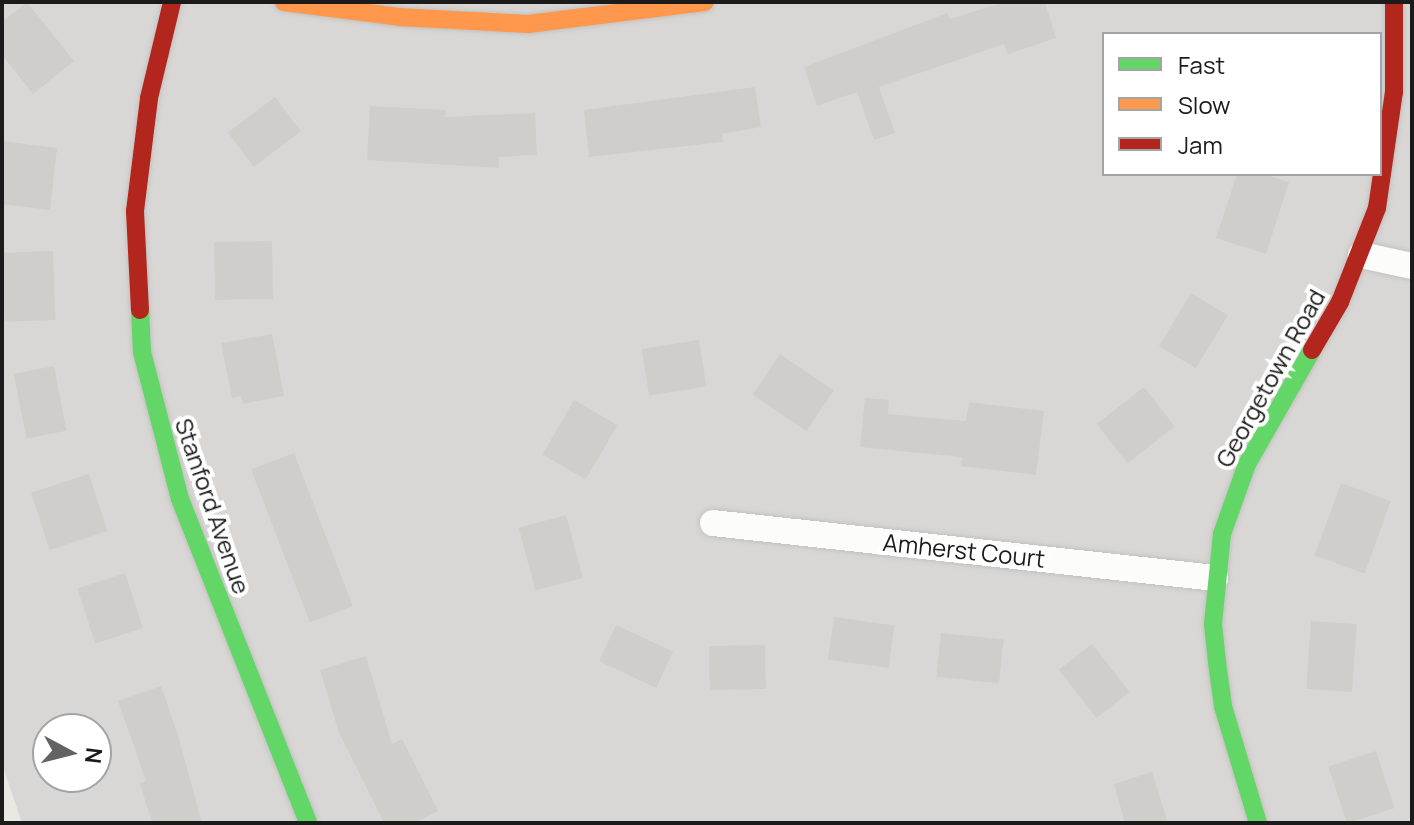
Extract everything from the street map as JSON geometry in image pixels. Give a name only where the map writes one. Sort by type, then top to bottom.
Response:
[{"type":"street","name":"Stanford Avenue","points":[[172,2],[149,98],[135,211],[142,352],[180,499],[308,823]]},
{"type":"street","points":[[284,2],[399,17],[528,24],[705,2]]},
{"type":"street","name":"Georgetown Road","points":[[1258,823],[1223,706],[1213,624],[1215,578],[1222,534],[1247,464],[1315,350],[1361,255],[1389,153],[1394,2]]},
{"type":"street","points":[[1361,255],[1412,266]]},
{"type":"street","name":"Amherst Court","points":[[713,523],[1215,578]]},
{"type":"shaded area","points":[[2,2],[1412,2],[1412,823],[22,823],[2,764]]},
{"type":"building","points":[[27,2],[74,61],[33,94],[2,55],[2,22]]},
{"type":"building","points":[[1004,2],[1045,2],[1056,38],[1008,54],[1004,44],[879,87],[895,133],[874,140],[857,92],[817,106],[804,67],[947,13],[950,19]]},
{"type":"building","points":[[755,87],[761,127],[722,134],[723,142],[589,157],[584,110]]},
{"type":"building","points":[[275,97],[301,131],[254,167],[228,133]]},
{"type":"building","points":[[370,106],[446,110],[445,117],[535,113],[537,155],[499,157],[499,168],[367,160]]},
{"type":"building","points":[[2,141],[57,148],[50,210],[2,204]]},
{"type":"building","points":[[1236,176],[1270,176],[1289,182],[1266,254],[1216,238]]},
{"type":"building","points":[[272,241],[273,299],[215,300],[214,242]]},
{"type":"building","points":[[53,251],[55,320],[4,322],[2,253]]},
{"type":"building","points":[[1191,293],[1228,315],[1196,368],[1159,346]]},
{"type":"building","points":[[272,334],[284,396],[243,404],[241,396],[232,398],[221,343]]},
{"type":"building","points":[[699,340],[706,386],[649,395],[642,349]]},
{"type":"building","points":[[780,354],[834,390],[806,431],[753,395]]},
{"type":"building","points":[[54,366],[67,431],[26,439],[14,374]]},
{"type":"building","points":[[1144,387],[1175,426],[1128,463],[1097,424]]},
{"type":"building","points":[[865,398],[889,400],[888,414],[966,421],[969,402],[1044,411],[1036,475],[961,466],[962,457],[860,447]]},
{"type":"building","points":[[574,400],[617,425],[586,480],[542,455]]},
{"type":"building","points":[[294,453],[353,606],[310,623],[251,469]]},
{"type":"building","points":[[89,474],[108,531],[50,550],[31,493]]},
{"type":"building","points":[[1341,483],[1391,501],[1364,573],[1315,555]]},
{"type":"building","points":[[566,515],[583,578],[535,590],[519,528]]},
{"type":"building","points":[[125,573],[143,628],[95,644],[77,588]]},
{"type":"building","points":[[834,617],[894,625],[888,668],[828,660]]},
{"type":"building","points":[[1311,621],[1357,624],[1352,692],[1306,689]]},
{"type":"building","points":[[616,625],[673,652],[656,688],[599,661]]},
{"type":"building","points":[[941,633],[1004,640],[999,683],[936,677]]},
{"type":"building","points":[[1092,644],[1130,692],[1096,718],[1059,670]]},
{"type":"building","points":[[765,645],[766,689],[710,690],[709,646]]},
{"type":"building","points":[[366,656],[392,744],[402,739],[438,811],[414,823],[384,823],[339,733],[320,670]]},
{"type":"building","points":[[161,686],[202,823],[152,823],[140,783],[146,781],[118,701]]},
{"type":"building","points":[[1376,751],[1395,808],[1347,823],[1328,766]]},
{"type":"building","points":[[1152,772],[1168,823],[1125,823],[1114,784]]},
{"type":"traffic: fast","points":[[140,310],[142,352],[180,499],[308,823]]},
{"type":"traffic: fast","points":[[1258,823],[1223,706],[1217,662],[1213,624],[1222,534],[1247,464],[1312,350]]},
{"type":"traffic: slow","points":[[284,2],[399,17],[528,24],[705,2]]},
{"type":"traffic: jam","points":[[140,310],[135,211],[149,98],[172,2]]},
{"type":"traffic: jam","points":[[1382,174],[1394,92],[1394,2]]},
{"type":"traffic: jam","points":[[1312,350],[1340,302],[1377,208],[1382,176]]}]
